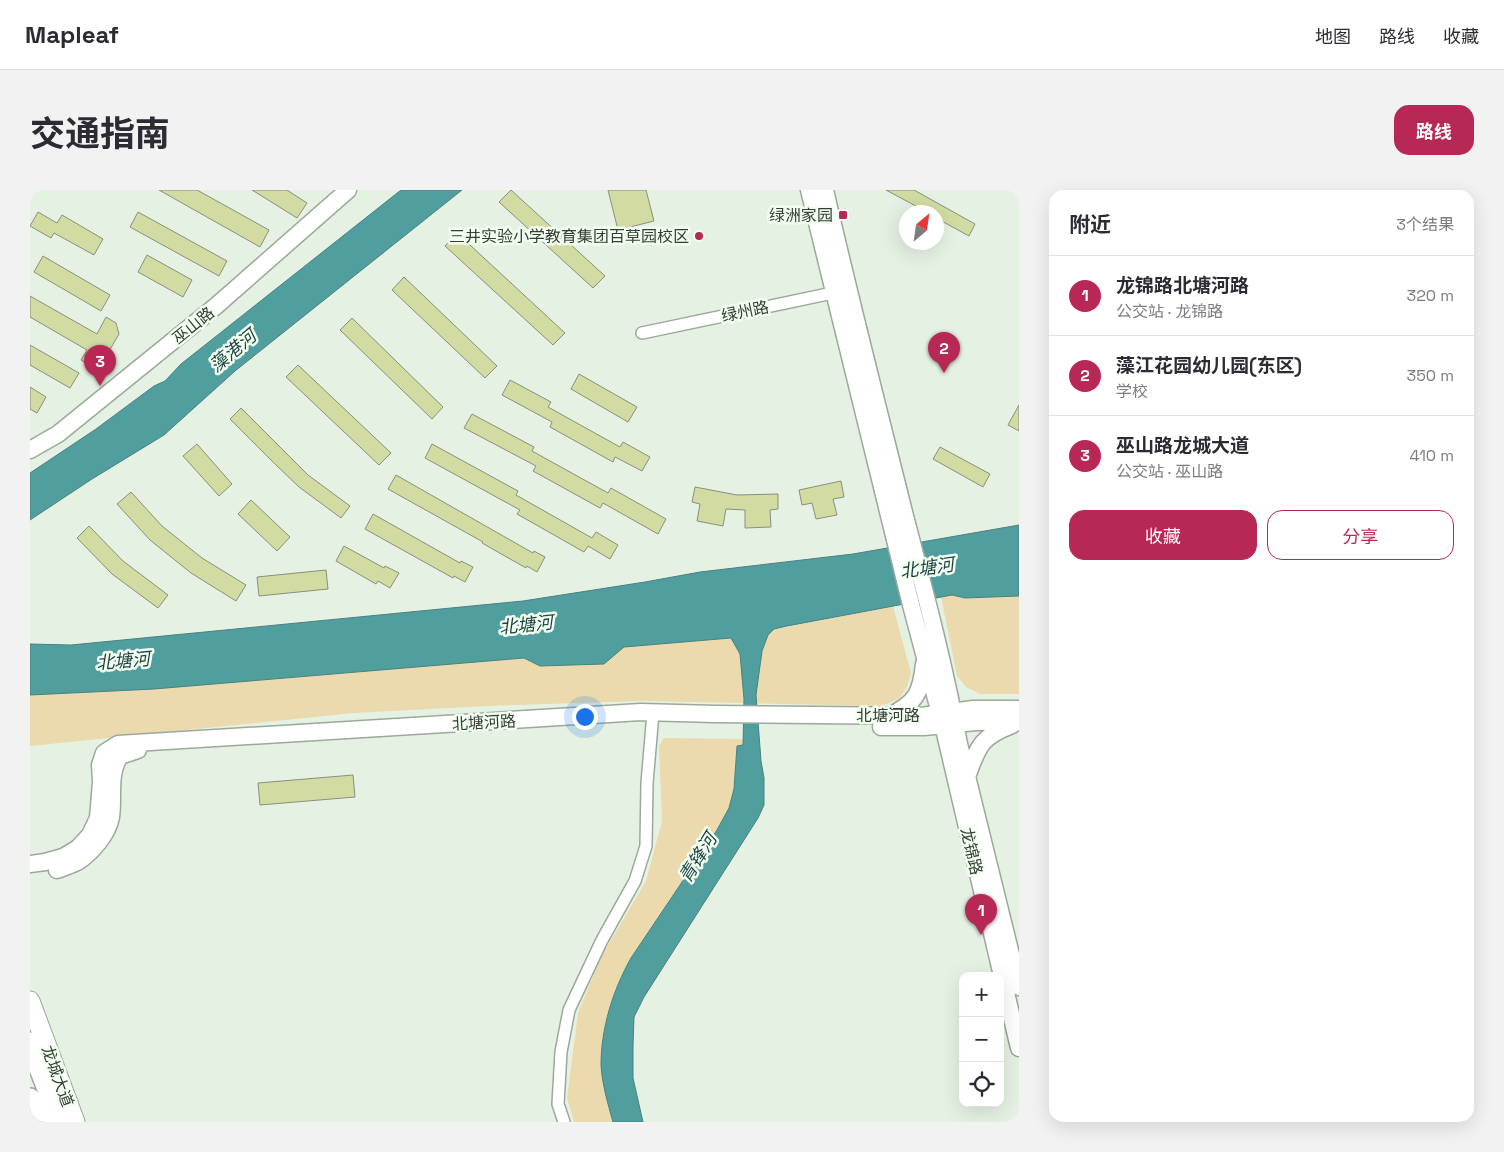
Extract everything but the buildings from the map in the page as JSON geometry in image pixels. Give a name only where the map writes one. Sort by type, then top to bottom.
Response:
[{"type":"highway","points":[[30,1043],[60,1122]]},
{"type":"highway","points":[[30,1099],[39,1122]]},
{"type":"main road","name":"巫山路","points":[[30,450],[58,434],[202,317],[348,190]]},
{"type":"main road","points":[[809,190],[841,291],[904,544],[911,605],[925,657],[948,718]]},
{"type":"main road","points":[[825,190],[841,291]]},
{"type":"main road","points":[[904,544],[927,602],[948,718]]},
{"type":"main road","points":[[889,716],[903,709],[919,690],[923,681],[925,657]]},
{"type":"main road","name":"北塘河路","points":[[767,720],[924,728],[973,709],[1019,709]]},
{"type":"main road","name":"北塘河路","points":[[30,864],[63,857],[78,848],[90,835],[98,818],[101,782],[100,765],[104,753],[118,744],[641,712],[653,718]]},
{"type":"main road","name":"北塘河路","points":[[30,875],[59,869],[78,861],[93,848],[105,832],[111,819],[115,763],[120,756],[132,751],[641,722],[653,718],[767,720],[921,716],[976,722],[1019,722]]},
{"type":"main road","name":"龙锦路","points":[[948,718],[967,777],[1019,987]]},
{"type":"main road","name":"龙锦路","points":[[948,718],[1019,1048]]},
{"type":"main road","points":[[967,777],[976,752],[985,740],[997,731],[1019,722]]},
{"type":"main road","name":"龙城大道","points":[[30,1001],[75,1122]]},
{"type":"street","name":"绿州路","points":[[642,333],[841,291]]},
{"type":"street","points":[[564,1122],[558,1104],[561,1052],[569,1010],[602,940],[636,881],[646,846],[647,783],[653,718]]},
{"type":"shaded area","points":[[952,595],[965,598],[1019,596],[1019,694],[980,694],[966,687],[957,676],[941,597]]},
{"type":"shaded area","points":[[893,606],[911,673],[907,687],[899,699],[881,706],[642,701],[488,706],[354,713],[30,746],[30,695],[154,689],[524,658],[540,666],[604,664],[623,647],[731,638]]},
{"type":"shaded area","points":[[664,738],[743,739],[743,746],[737,747],[734,789],[729,808],[717,830],[624,970],[609,1010],[603,1042],[604,1085],[613,1122],[574,1122],[567,1098],[578,1013],[601,957],[646,881],[662,821],[659,746]]},
{"type":"water","name":"藻港河","points":[[401,190],[462,190],[235,371],[164,435],[30,520],[30,473],[96,429],[154,386],[165,381],[181,364]]},
{"type":"water","name":"北塘河","points":[[1019,525],[1019,596],[965,598],[952,595],[787,626],[774,629],[768,635],[762,651],[756,695],[764,778],[764,805],[758,818],[644,997],[634,1017],[633,1078],[643,1122],[613,1122],[601,1065],[603,1037],[609,1010],[631,958],[717,830],[729,808],[734,789],[737,746],[743,745],[744,699],[740,654],[731,638],[624,647],[604,664],[540,666],[524,658],[154,689],[30,695],[30,644],[71,645],[523,601],[700,572],[853,554]]},
{"type":"place","name":"绿洲家园","points":[[843,215]]},
{"type":"place","name":"三井实验小学教育集团百草园校区","points":[[699,236]]},
{"type":"place","name":"藻江花园幼儿园(东区)","points":[[944,373]]},
{"type":"place","name":"巫山路龙城大道","points":[[100,386]]},
{"type":"place","name":"龙锦路北塘河路","points":[[981,935]]},
{"type":"water label","name":"青锋河","points":[[698,858]]}]
